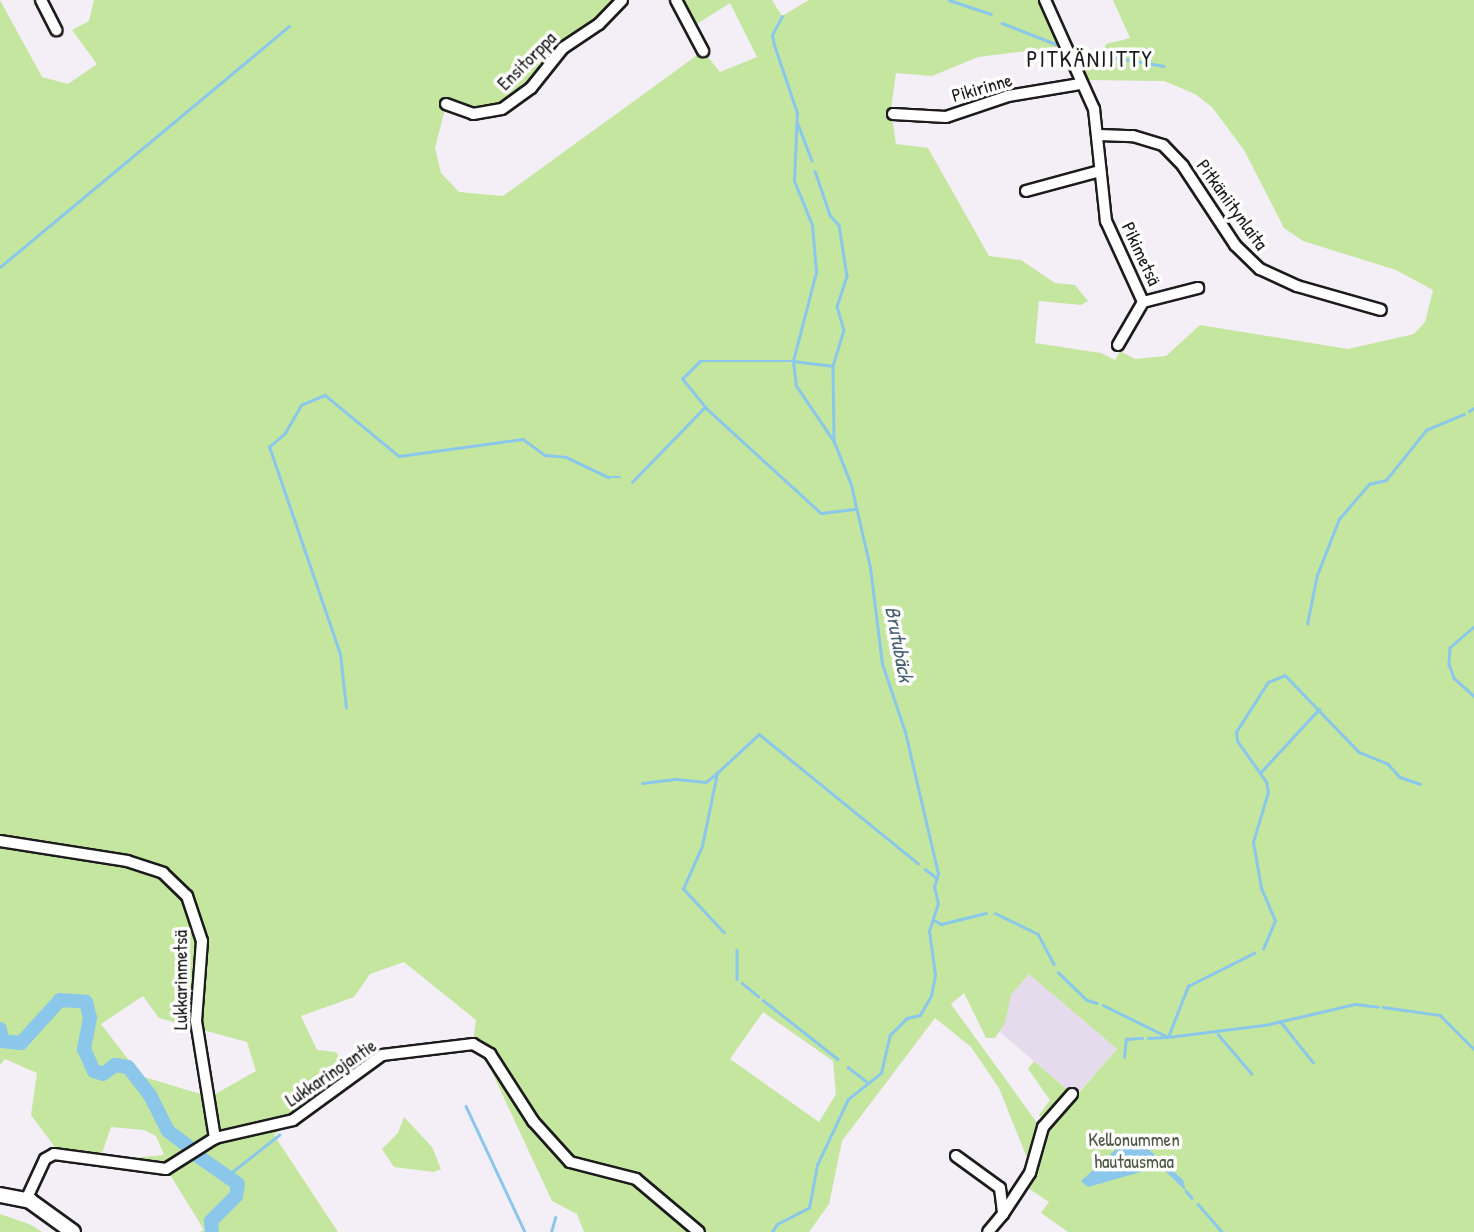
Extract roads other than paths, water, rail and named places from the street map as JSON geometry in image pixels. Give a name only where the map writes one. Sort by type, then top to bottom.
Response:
[{"type":"main road","points":[[0,1195],[26,1200],[62,1220],[73,1232]]},
{"type":"street","points":[[41,0],[56,30]]},
{"type":"street","name":"Ensitorppa","points":[[446,104],[482,115],[511,103],[531,88],[564,48],[599,24],[622,0]]},
{"type":"street","points":[[676,0],[703,51]]},
{"type":"street","name":"Pikimetsä","points":[[1045,0],[1080,84],[1094,109],[1108,227],[1143,302],[1118,345]]},
{"type":"street","name":"Pikirinne","points":[[893,114],[946,117],[1008,96],[1080,84]]},
{"type":"street","name":"Pitkäniitynlaita","points":[[1099,135],[1133,136],[1163,145],[1235,245],[1260,270],[1297,286],[1381,310]]},
{"type":"street","points":[[1026,191],[1100,171]]},
{"type":"street","points":[[1143,302],[1198,288]]},
{"type":"street","name":"Lukkarinmetsä","points":[[0,841],[127,861],[163,873],[187,896],[202,941],[196,1021],[215,1138]]},
{"type":"street","name":"Lukkarinojantie","points":[[26,1200],[45,1159],[54,1154],[166,1169],[215,1138],[293,1120],[382,1055],[473,1044],[490,1054],[533,1121],[570,1162],[636,1179],[699,1232]]},
{"type":"street","points":[[989,1232],[1030,1174],[1043,1127],[1072,1094]]},
{"type":"street","points":[[956,1156],[1000,1188],[1003,1214]]},
{"type":"water","points":[[1137,1139],[1183,1180],[1186,1191],[1164,1170],[1155,1168],[1088,1187],[1081,1181],[1124,1142]]},
{"type":"waterway","points":[[949,0],[991,14]]},
{"type":"waterway","name":"Brutubäck","points":[[772,1232],[777,1224],[809,1208],[817,1165],[848,1099],[881,1073],[890,1035],[907,1018],[920,1015],[931,996],[935,975],[929,931],[938,904],[934,887],[938,874],[905,732],[882,664],[870,568],[851,485],[834,442],[796,386],[793,361],[816,272],[812,225],[794,181],[797,113],[772,35],[782,16]]},
{"type":"waterway","points":[[1002,23],[1056,44]]},
{"type":"waterway","points":[[0,267],[289,26]]},
{"type":"waterway","points":[[1078,51],[1164,66]]},
{"type":"waterway","points":[[798,124],[812,160]]},
{"type":"waterway","points":[[815,171],[830,215],[839,225],[847,276],[837,306],[844,330],[833,367],[834,442]]},
{"type":"waterway","points":[[705,407],[682,379],[700,361],[793,361],[832,366]]},
{"type":"waterway","points":[[346,708],[340,654],[269,447],[285,433],[301,405],[325,395],[399,456],[523,439],[545,455],[566,457],[608,477],[620,477]]},
{"type":"waterway","points":[[632,482],[705,407],[821,513],[856,509]]},
{"type":"waterway","points":[[1469,411],[1474,408]]},
{"type":"waterway","points":[[1307,624],[1317,575],[1339,519],[1369,484],[1386,480],[1426,430],[1464,414]]},
{"type":"waterway","points":[[1474,627],[1450,648],[1449,664],[1454,678],[1474,696]]},
{"type":"waterway","points":[[1263,949],[1275,921],[1261,888],[1253,842],[1268,792],[1266,782],[1237,741],[1236,732],[1268,682],[1285,675],[1359,752],[1388,764],[1400,777],[1420,784]]},
{"type":"waterway","points":[[1260,773],[1319,709]]},
{"type":"waterway","points":[[724,933],[683,889],[702,846],[717,773],[759,734],[918,863]]},
{"type":"waterway","points":[[642,783],[677,779],[706,782],[717,773]]},
{"type":"waterway","points":[[925,869],[937,878]]},
{"type":"waterway","points":[[934,920],[941,924],[986,913]]},
{"type":"waterway","points":[[995,913],[1038,934],[1054,964]]},
{"type":"waterway","points":[[737,950],[737,979]]},
{"type":"waterway","points":[[1148,1038],[1168,1037],[1188,986],[1254,953]]},
{"type":"waterway","points":[[1058,972],[1087,1000],[1097,1003]]},
{"type":"waterway","points":[[742,983],[758,996]]},
{"type":"waterway","points":[[0,1029],[2,1041],[21,1043],[60,1000],[86,1002],[90,1018],[84,1049],[94,1071],[103,1074],[115,1065],[128,1067],[150,1095],[168,1131],[189,1147]]},
{"type":"waterway","points":[[763,1000],[838,1059]]},
{"type":"waterway","points":[[1103,1005],[1168,1037],[1265,1025],[1355,1004],[1378,1007]]},
{"type":"waterway","points":[[1383,1007],[1440,1015],[1474,1049]]},
{"type":"waterway","points":[[1280,1021],[1313,1062]]},
{"type":"waterway","points":[[1218,1034],[1252,1074]]},
{"type":"waterway","points":[[1124,1057],[1126,1039],[1142,1038]]},
{"type":"waterway","points":[[848,1067],[866,1081]]},
{"type":"waterway","points":[[466,1106],[525,1232]]},
{"type":"waterway","points":[[228,1175],[279,1135]]},
{"type":"waterway","points":[[195,1154],[238,1184],[236,1196],[211,1221],[212,1232]]},
{"type":"waterway","points":[[1186,1191],[1192,1198]]},
{"type":"waterway","points":[[1198,1204],[1222,1232]]},
{"type":"waterway","points":[[551,1232],[555,1218]]},
{"type":"district","name":"PITKÄNIITTY","points":[[1090,59]]},
{"type":"park label","name":"Kellonummen hautausmaa","points":[[1134,1151]]}]
